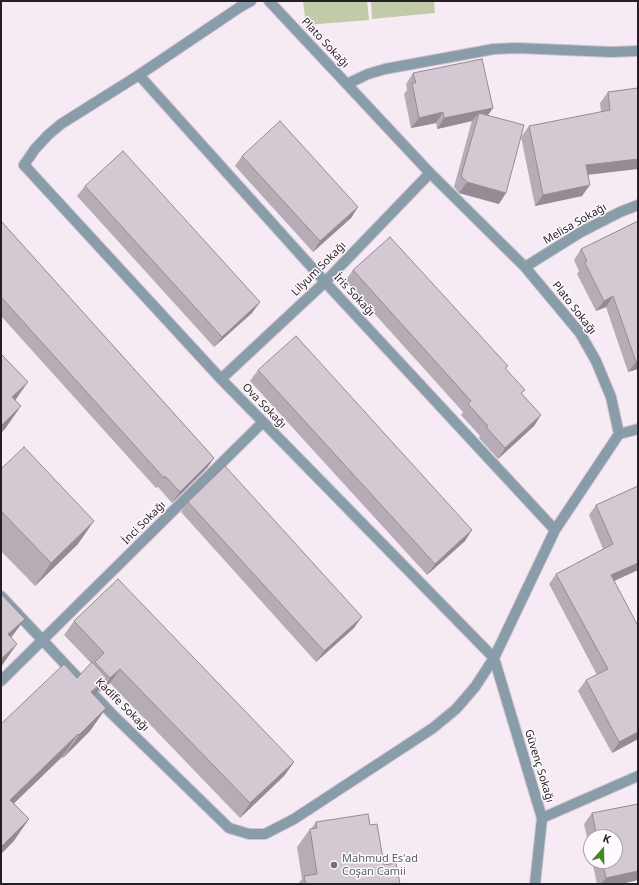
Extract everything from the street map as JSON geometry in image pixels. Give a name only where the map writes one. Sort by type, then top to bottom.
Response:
[{"type":"street","points":[[139,75],[251,1]]},
{"type":"street","name":"Plato Sokağı","points":[[269,1],[430,173],[526,267],[580,333],[596,361],[611,397],[619,434]]},
{"type":"street","name":"Plato Sokağı","points":[[348,84],[368,74],[385,69],[494,49],[517,48],[611,52],[638,51]]},
{"type":"street","name":"Ova Sokağı","points":[[139,75],[61,124],[39,145],[24,165],[221,379],[494,658]]},
{"type":"street","name":"İris Sokağı","points":[[139,75],[325,282],[555,530]]},
{"type":"street","name":"Lilyum Sokağı","points":[[221,379],[325,282],[430,173]]},
{"type":"street","name":"Melisa Sokağı","points":[[526,267],[581,232],[620,212],[638,205]]},
{"type":"street","name":"İnci Sokağı","points":[[1,681],[263,422]]},
{"type":"street","points":[[494,658],[555,530],[619,434],[638,429]]},
{"type":"street","name":"Kadife Sokağı","points":[[1,596],[112,713],[229,828],[249,834],[266,834],[301,815],[433,728],[456,709],[475,687],[494,658]]},
{"type":"street","name":"Güvenç Sokağı","points":[[494,658],[542,818],[535,884]]},
{"type":"street","points":[[542,818],[638,776]]},
{"type":"green space","points":[[303,1],[367,1],[369,20],[306,25]]},
{"type":"green space","points":[[371,1],[434,1],[435,13],[372,19]]},
{"type":"building","points":[[482,59],[493,108],[444,118],[443,112],[419,118],[412,83],[416,83],[413,73]]},
{"type":"building","points":[[638,88],[638,159],[586,165],[590,185],[543,195],[529,126],[610,110],[608,92]]},
{"type":"building","points":[[479,113],[524,125],[506,193],[467,182],[461,176]]},
{"type":"building","points":[[280,121],[358,207],[320,241],[242,156]]},
{"type":"building","points":[[123,151],[260,302],[222,337],[85,186]]},
{"type":"building","points":[[1,221],[214,458],[180,492],[165,476],[164,478],[1,297]]},
{"type":"building","points":[[638,221],[638,361],[636,362],[613,296],[604,301],[585,263],[587,261],[581,249]]},
{"type":"building","points":[[390,237],[508,366],[505,368],[525,390],[521,393],[541,415],[505,448],[468,404],[471,401],[353,270]]},
{"type":"building","points":[[296,336],[472,530],[435,564],[258,370]]},
{"type":"building","points":[[1,354],[28,382],[12,397],[21,406],[1,426]]},
{"type":"building","points":[[24,447],[94,521],[51,563],[1,511],[1,469]]},
{"type":"building","points":[[225,466],[362,617],[324,651],[188,502]]},
{"type":"building","points":[[638,486],[638,563],[611,575],[638,626],[638,732],[619,742],[586,680],[608,669],[556,574],[613,544],[596,505]]},
{"type":"building","points":[[118,579],[294,762],[250,803],[120,669],[110,678],[95,662],[104,653],[74,621]]},
{"type":"building","points":[[1,594],[25,619],[8,634],[17,644],[1,659]]},
{"type":"building","points":[[92,662],[107,678],[91,692],[106,708],[10,800],[29,819],[1,847],[1,724],[64,664],[77,678]]},
{"type":"building","points":[[638,804],[638,871],[606,878],[604,869],[623,869],[623,829],[595,829],[592,813]]},
{"type":"building","points":[[368,814],[370,825],[377,824],[384,865],[396,863],[400,884],[306,884],[304,876],[317,874],[310,829],[317,828],[316,822]]},
{"type":"place","name":"Mahmud Es'ad Coşan Camii","points":[[334,865]]}]
